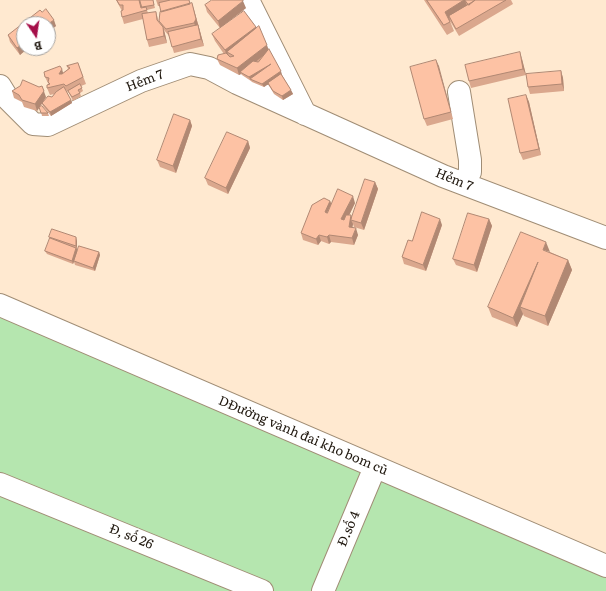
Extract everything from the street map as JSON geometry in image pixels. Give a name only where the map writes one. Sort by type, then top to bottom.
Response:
[{"type":"street","points":[[248,0],[304,114]]},
{"type":"street","name":"Hẻm 7","points":[[0,86],[8,99],[33,124],[48,125],[141,81],[190,64],[209,68],[304,114],[464,184],[606,238]]},
{"type":"street","points":[[459,92],[470,160],[470,172],[464,184]]},
{"type":"street","name":"DĐường vành đai kho bom cũ","points":[[0,305],[606,565]]},
{"type":"street","points":[[111,353],[606,565]]},
{"type":"street","name":"Đ.số 4","points":[[323,591],[375,467]]},
{"type":"street","name":"Đ, số 26","points":[[0,484],[262,591]]},
{"type":"green space","points":[[0,305],[606,558],[606,591],[0,591]]},
{"type":"building","points":[[117,0],[139,0],[141,8],[146,7],[147,10],[122,17],[121,11],[123,10],[123,5],[120,5]]},
{"type":"building","points":[[140,0],[153,0],[154,5],[142,7]]},
{"type":"building","points":[[171,0],[189,0],[190,4],[161,12],[159,3]]},
{"type":"building","points":[[212,0],[243,1],[218,21],[205,5]]},
{"type":"building","points":[[427,0],[464,0],[445,12],[450,22],[444,25]]},
{"type":"building","points":[[465,0],[475,0],[469,5]]},
{"type":"building","points":[[476,0],[506,0],[456,29],[449,16]]},
{"type":"building","points":[[192,3],[196,19],[194,23],[166,29],[159,21],[160,12]]},
{"type":"building","points":[[46,9],[51,16],[32,16],[40,10],[42,12]]},
{"type":"building","points":[[244,11],[256,27],[225,50],[212,34]]},
{"type":"building","points":[[156,12],[157,20],[163,27],[164,36],[147,40],[142,14]]},
{"type":"building","points":[[198,25],[201,39],[172,47],[168,32]]},
{"type":"building","points":[[259,26],[267,45],[237,68],[217,59],[218,55],[226,53],[230,57],[234,56],[227,52]]},
{"type":"building","points":[[16,29],[16,47],[8,35]]},
{"type":"building","points":[[269,49],[281,71],[262,84],[250,79],[271,64],[249,77],[240,72],[253,61],[258,62]]},
{"type":"building","points":[[520,52],[523,69],[469,81],[465,65]]},
{"type":"building","points":[[436,60],[451,112],[424,119],[410,67]]},
{"type":"building","points":[[78,63],[83,77],[66,86],[64,84],[47,88],[47,85],[50,84],[48,82],[49,78],[45,77],[44,72],[60,66],[62,69],[59,74],[62,74],[70,68],[67,66]]},
{"type":"building","points":[[561,71],[562,84],[528,87],[526,74]]},
{"type":"building","points":[[281,74],[291,90],[282,96],[273,91],[268,83]]},
{"type":"building","points":[[23,80],[39,87],[42,86],[44,91],[35,104],[22,100],[19,95],[12,91],[20,86]]},
{"type":"building","points":[[80,84],[82,88],[78,90],[80,93],[72,97],[68,91]]},
{"type":"building","points":[[64,87],[71,100],[50,112],[42,103],[48,96],[52,97],[56,92]]},
{"type":"building","points":[[526,95],[539,149],[520,153],[508,99]]},
{"type":"building","points":[[42,106],[48,113],[41,113],[39,107]]},
{"type":"building","points":[[174,114],[190,120],[173,166],[157,160]]},
{"type":"building","points":[[227,132],[248,141],[226,188],[205,178]]},
{"type":"building","points":[[365,179],[375,182],[361,223],[351,220]]},
{"type":"building","points":[[338,189],[353,196],[341,219],[344,220],[346,215],[351,215],[349,227],[356,228],[352,238],[329,235],[327,237],[319,235],[316,239],[301,233],[312,205],[324,198],[330,201],[325,212],[327,213]]},
{"type":"building","points":[[422,212],[440,219],[423,265],[402,257],[408,240],[412,241]]},
{"type":"building","points":[[468,213],[489,219],[474,265],[453,259]]},
{"type":"building","points":[[52,229],[76,237],[76,246],[49,237]]},
{"type":"building","points":[[521,232],[546,242],[543,250],[568,260],[545,316],[520,307],[538,262],[513,318],[488,307]]},
{"type":"building","points":[[50,238],[76,248],[72,261],[45,251]]},
{"type":"building","points":[[79,246],[99,252],[93,268],[74,261]]}]
